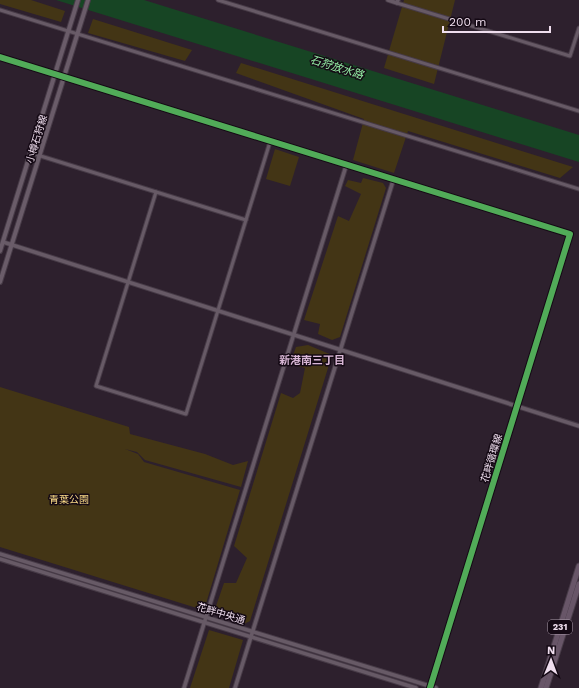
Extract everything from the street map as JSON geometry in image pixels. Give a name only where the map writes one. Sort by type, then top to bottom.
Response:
[{"type":"highway","name":"231","points":[[541,688],[577,579],[579,566]]},
{"type":"highway","name":"231","points":[[546,688],[579,584]]},
{"type":"main road","name":"小樽石狩線","points":[[0,251],[56,75],[78,0]]},
{"type":"main road","name":"小樽石狩線","points":[[0,282],[88,0]]},
{"type":"street","points":[[218,0],[579,111]]},
{"type":"street","points":[[388,0],[398,1],[570,56],[579,28]]},
{"type":"street","points":[[0,10],[69,30],[579,189]]},
{"type":"street","points":[[0,57],[393,181],[235,688]]},
{"type":"street","points":[[156,192],[96,386],[186,414],[270,142]]},
{"type":"street","points":[[31,153],[246,220]]},
{"type":"street","points":[[184,688],[346,166]]},
{"type":"street","name":"花畔循環線","points":[[393,181],[570,234],[431,687]]},
{"type":"street","points":[[3,242],[579,426]]},
{"type":"street","name":"花畔中央通","points":[[0,554],[436,688]]},
{"type":"street","name":"花畔中央通","points":[[0,559],[250,638],[416,688]]},
{"type":"green space","points":[[0,0],[31,0],[65,11],[61,22],[0,4]]},
{"type":"green space","points":[[404,0],[455,0],[434,84],[384,68]]},
{"type":"green space","points":[[93,19],[192,50],[185,61],[88,33]]},
{"type":"green space","points":[[241,63],[573,167],[560,178],[408,131],[394,173],[353,160],[364,119],[236,73]]},
{"type":"green space","points":[[275,149],[299,157],[290,186],[266,179]]},
{"type":"green space","points":[[363,178],[383,183],[386,188],[340,337],[332,340],[318,334],[320,324],[304,320],[338,216],[349,221],[361,194],[345,186],[348,180],[361,183]]},
{"type":"green space","points":[[308,345],[332,355],[250,621],[244,624],[216,614],[215,609],[224,583],[236,583],[247,558],[234,546],[281,393],[293,398],[300,393],[305,368],[290,364],[296,347]]},
{"type":"green space","name":"青葉公園","points":[[0,387],[129,427],[130,434],[205,454],[233,465],[248,461],[241,487],[145,460],[137,452],[125,449],[138,454],[144,462],[240,490],[205,607],[200,609],[0,547]]},
{"type":"green space","points":[[209,630],[243,640],[229,688],[190,688]]},
{"type":"water","name":"石狩放水路","points":[[56,0],[144,0],[579,135],[579,162]]},
{"type":"cycle path","points":[[0,57],[570,234],[430,688]]},
{"type":"district","name":"新港南三丁目","points":[[312,360]]}]
